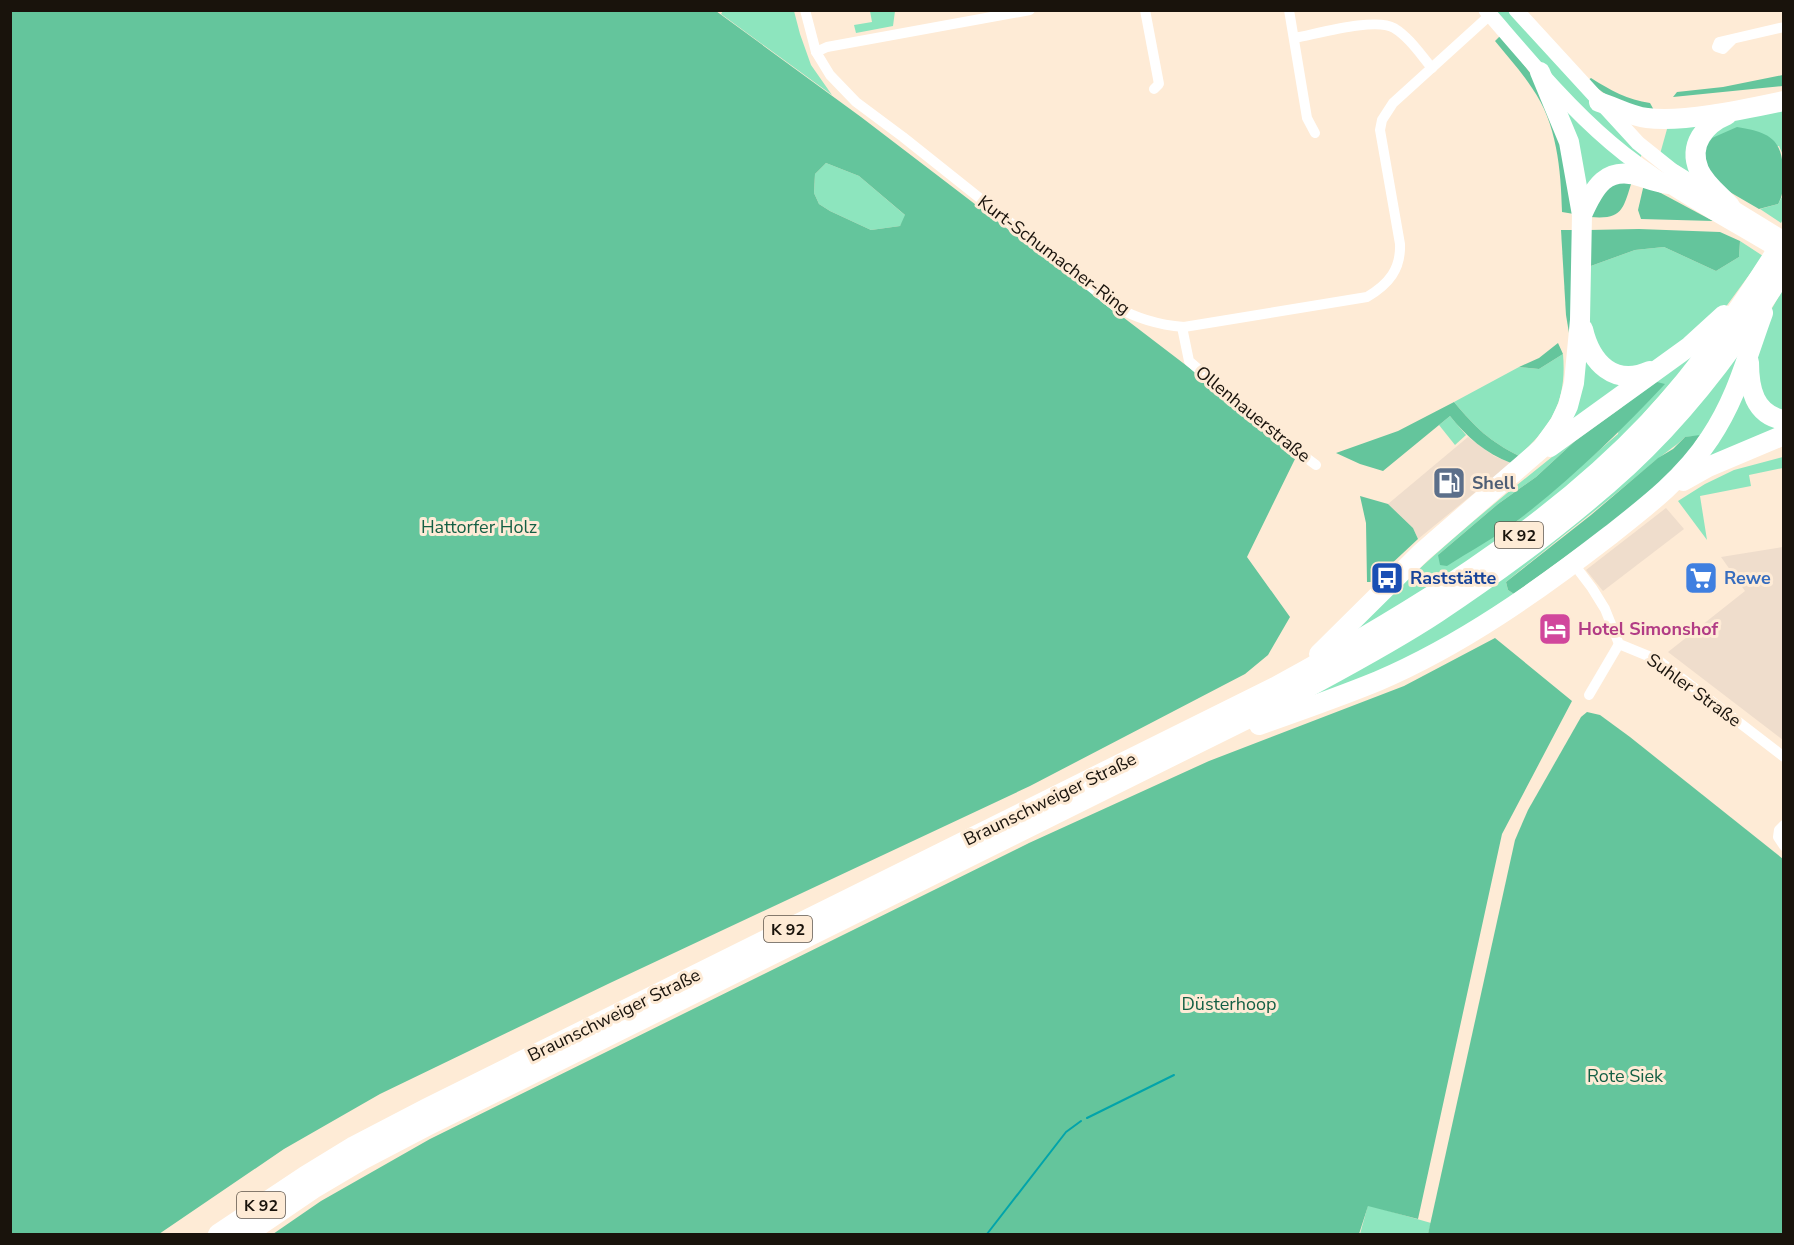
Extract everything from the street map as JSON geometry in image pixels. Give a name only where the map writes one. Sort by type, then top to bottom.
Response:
[{"type":"highway","points":[[1522,468],[1542,448],[1560,423],[1568,406],[1574,383],[1581,320],[1582,223],[1569,142],[1540,72]]},
{"type":"highway","points":[[1599,102],[1645,118],[1670,119],[1778,104]]},
{"type":"highway","points":[[1730,206],[1703,177],[1697,163],[1696,151],[1703,132],[1711,123],[1738,110]]},
{"type":"highway","points":[[1582,223],[1593,190],[1598,184],[1631,167],[1658,175]]},
{"type":"highway","name":"Braunschweiger Straße","points":[[247,1234],[313,1189],[429,1125],[1188,749],[1366,656],[1436,613],[1524,551],[1628,466],[1663,431],[1733,345],[1773,276],[1784,239]]},
{"type":"highway","points":[[1188,749],[1323,703],[1380,680],[1445,647],[1501,614],[1573,563],[1667,489],[1693,461],[1719,424],[1749,356],[1773,276]]},
{"type":"highway","points":[[1275,687],[1326,649],[1421,553],[1522,468],[1664,365],[1773,276]]},
{"type":"highway","name":"Braunschweiger Straße","points":[[218,1234],[354,1146],[1275,687],[1356,643],[1428,599],[1512,540],[1618,454],[1681,386],[1722,333],[1773,276]]},
{"type":"highway","points":[[1581,320],[1586,343],[1592,356],[1611,372],[1628,376],[1642,374],[1664,365]]},
{"type":"highway","points":[[1749,356],[1749,382],[1758,406],[1766,413],[1784,420]]},
{"type":"highway","points":[[1667,489],[1708,467],[1784,435]]},
{"type":"street","name":"Kurt-Schumacher-Ring","points":[[805,10],[816,52],[830,75],[856,102],[1115,306],[1132,316],[1182,327],[1204,326],[1367,297],[1380,290],[1390,280],[1400,256],[1400,244],[1381,141],[1382,120],[1393,103],[1488,13]]},
{"type":"street","points":[[816,52],[827,47],[1030,10]]},
{"type":"street","points":[[1145,10],[1159,84],[1154,89]]},
{"type":"street","points":[[1289,10],[1307,118],[1315,133]]},
{"type":"street","points":[[1516,10],[1638,143],[1658,175],[1749,226],[1784,239]]},
{"type":"street","points":[[1488,13],[1540,72],[1631,167]]},
{"type":"street","points":[[1294,38],[1366,24],[1383,24],[1402,34],[1432,68]]},
{"type":"street","points":[[1732,40],[1784,27]]},
{"type":"street","points":[[1658,175],[1730,206],[1749,226],[1784,254]]},
{"type":"street","name":"Ollenhauerstraße","points":[[1182,327],[1189,361],[1260,423],[1316,465]]},
{"type":"street","points":[[1573,563],[1605,609],[1619,644],[1589,695]]},
{"type":"street","name":"Suhler Straße","points":[[1619,644],[1658,660],[1784,757]]},
{"type":"street","points":[[1784,825],[1779,830],[1778,837],[1784,846]]},
{"type":"shaded area","name":"Shell","points":[[1468,437],[1494,456],[1511,463],[1418,539],[1413,528],[1388,504]]},
{"type":"shaded area","points":[[1666,508],[1684,529],[1603,591],[1586,570]]},
{"type":"shaded area","points":[[1784,547],[1783,740],[1668,652],[1745,591],[1721,557]]},
{"type":"green space","name":"Hattorfer Holz","points":[[10,11],[716,11],[861,117],[1204,379],[1295,459],[1247,557],[1290,617],[1268,655],[1245,674],[1030,786],[610,983],[380,1094],[284,1149],[159,1234],[11,1234]],"holes":[[[826,163],[859,176],[905,215],[900,226],[871,230],[819,204],[814,193],[815,174]]]},
{"type":"green space","points":[[723,11],[794,11],[811,65],[832,95],[721,14]]},
{"type":"green space","points":[[870,11],[895,11],[893,26],[856,33],[854,25],[872,22]]},
{"type":"green space","points":[[1493,11],[1509,11],[1642,153],[1640,160],[1585,113]]},
{"type":"green space","points":[[1501,35],[1540,86],[1555,115],[1574,214],[1562,212],[1559,164],[1547,116],[1528,82],[1495,41]]},
{"type":"green space","points":[[1783,75],[1783,86],[1673,97],[1677,92],[1723,87]]},
{"type":"green space","points":[[1591,78],[1619,94],[1650,103],[1655,112],[1618,103],[1587,81]]},
{"type":"green space","points":[[1556,96],[1632,164],[1585,198]]},
{"type":"green space","points":[[1783,109],[1783,155],[1779,146],[1700,156],[1700,151],[1724,120]]},
{"type":"green space","points":[[1709,118],[1699,179],[1660,154],[1669,122]]},
{"type":"green space","points":[[1737,127],[1757,131],[1777,144],[1783,173],[1782,193],[1778,204],[1759,209],[1716,184],[1700,156],[1712,138]]},
{"type":"green space","points":[[826,163],[859,176],[906,216],[900,226],[871,230],[819,204],[814,193],[815,174]]},
{"type":"green space","points":[[1632,181],[1620,211],[1609,217],[1590,217],[1607,184]]},
{"type":"green space","points":[[1644,184],[1713,221],[1641,219],[1638,210]]},
{"type":"green space","points":[[1783,195],[1781,223],[1760,209],[1778,204]]},
{"type":"green space","points":[[1561,230],[1575,230],[1572,351],[1566,315]]},
{"type":"green space","points":[[1589,230],[1720,232],[1740,241],[1739,257],[1716,271],[1664,247],[1635,250],[1588,267]]},
{"type":"green space","points":[[1740,241],[1763,256],[1725,308],[1644,369],[1612,367],[1590,338],[1588,267],[1635,250],[1664,247],[1716,271],[1739,257]]},
{"type":"green space","points":[[1783,289],[1783,416],[1769,410],[1754,381],[1761,337],[1771,310]]},
{"type":"green space","points":[[1718,330],[1612,449],[1509,534],[1343,643],[1431,558],[1477,518],[1572,441]],"holes":[[[1622,407],[1618,434],[1516,522],[1438,555],[1498,504],[1536,477],[1575,441]]]},
{"type":"green space","points":[[1747,334],[1751,335],[1725,402],[1704,438],[1681,467],[1628,515],[1564,564],[1453,634],[1376,673],[1294,705],[1293,703],[1383,652],[1471,597],[1514,568],[1596,504],[1665,438]],"holes":[[[1700,436],[1681,465],[1654,491],[1537,580],[1514,594],[1508,590],[1506,582],[1685,437]]]},
{"type":"green space","points":[[1558,343],[1563,354],[1539,369],[1519,367],[1539,358]]},
{"type":"green space","points":[[1582,352],[1634,381],[1564,425]]},
{"type":"green space","points":[[1563,354],[1564,371],[1560,399],[1555,411],[1540,434],[1519,456],[1483,433],[1454,402],[1519,367],[1539,369]]},
{"type":"green space","points":[[1657,382],[1665,384],[1575,473],[1500,533],[1447,566],[1440,565],[1438,555],[1498,504],[1536,477],[1575,441]]},
{"type":"green space","points":[[1745,383],[1783,426],[1694,470]]},
{"type":"green space","points":[[1454,402],[1484,433],[1519,456],[1511,463],[1493,454],[1463,431],[1450,416],[1383,471],[1336,453],[1398,431]]},
{"type":"green space","points":[[1450,416],[1466,435],[1455,445],[1439,425]]},
{"type":"green space","points":[[1700,435],[1681,465],[1611,524],[1514,594],[1508,590],[1506,582],[1591,515],[1658,458],[1673,449],[1685,437]]},
{"type":"green space","points":[[1783,457],[1783,468],[1749,475],[1751,486],[1700,496],[1707,540],[1678,501],[1734,470]]},
{"type":"green space","points":[[1360,496],[1388,504],[1413,528],[1418,539],[1372,582],[1367,582],[1366,523]]},
{"type":"green space","name":"Düsterhoop","points":[[1495,638],[1572,701],[1502,834],[1418,1219],[1368,1206],[1359,1234],[273,1234],[321,1201],[430,1139],[1029,843],[1209,761],[1404,686]]},
{"type":"green space","name":"Rote Siek","points":[[1587,712],[1600,715],[1630,737],[1783,859],[1783,1234],[1428,1234],[1515,840],[1528,810],[1581,717]]},
{"type":"green space","points":[[1368,1205],[1431,1223],[1428,1234],[1360,1234]]},
{"type":"waterway","points":[[1087,1118],[1174,1075]]},
{"type":"waterway","points":[[987,1234],[1066,1132],[1081,1121]]},
{"type":"place","name":"Shell","points":[[1449,483]]},
{"type":"place","name":"Raststätte","points":[[1387,578]]},
{"type":"place","name":"Rewe","points":[[1701,578]]},
{"type":"place","name":"Hotel Simonshof","points":[[1555,629]]}]
